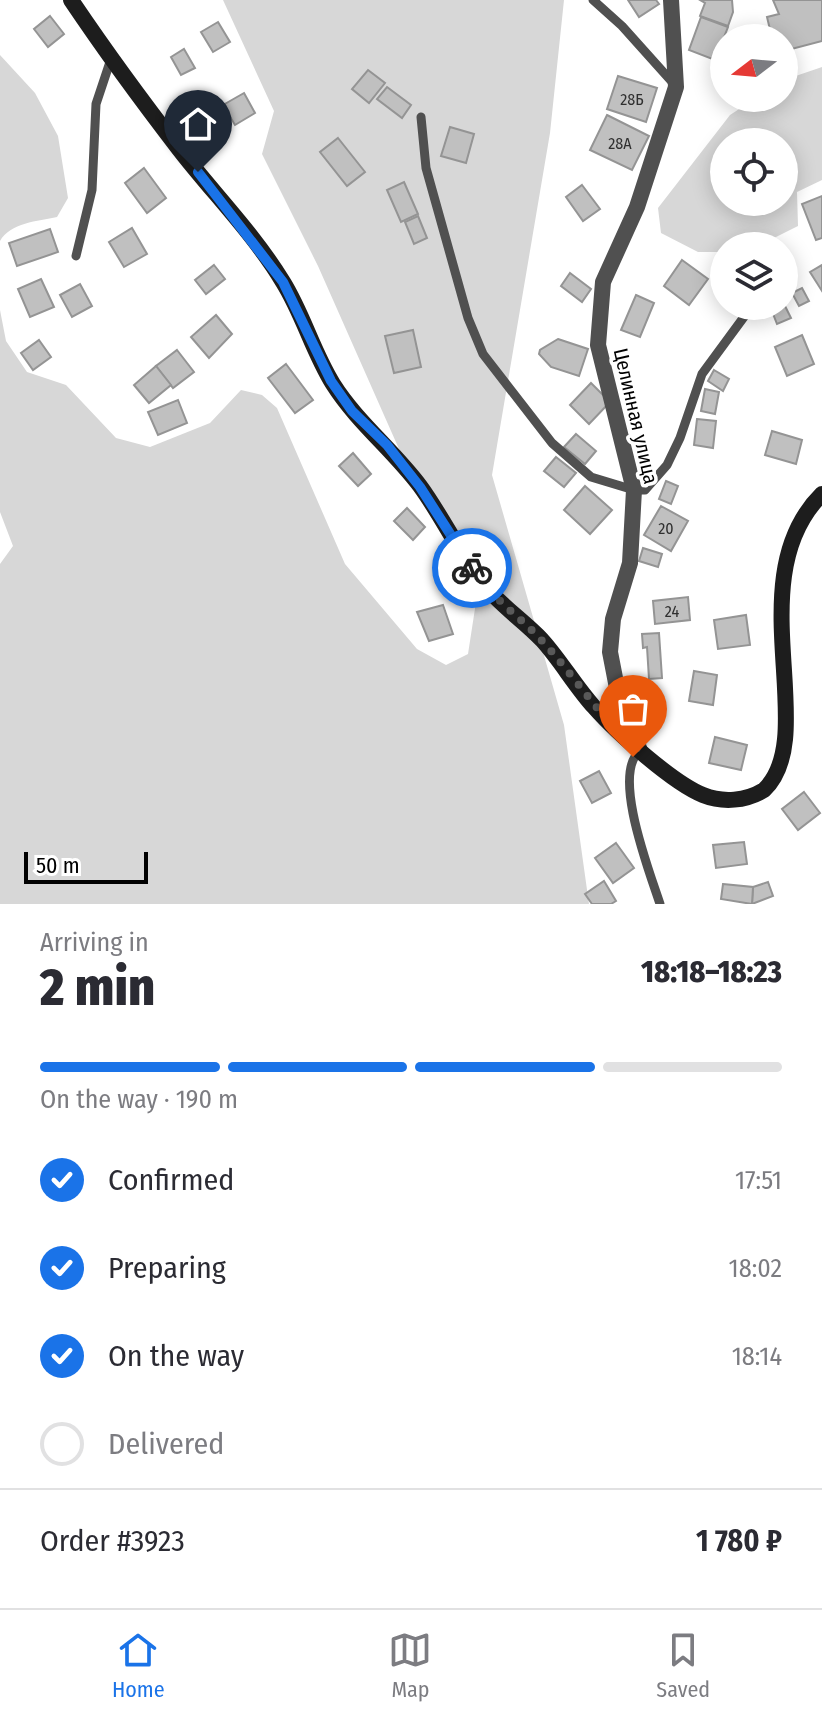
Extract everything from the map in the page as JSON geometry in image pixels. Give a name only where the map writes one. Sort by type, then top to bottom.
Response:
[{"type":"street","points":[[71,0],[178,148],[283,282],[331,381],[352,411],[387,445],[420,487],[479,580],[497,601],[544,642],[591,704],[640,751],[701,795],[722,800],[742,799],[763,791],[777,780],[792,758],[801,713],[787,579],[799,526],[810,506],[822,494]]},
{"type":"street","name":"Целинная улица","points":[[640,751],[616,683],[610,652],[613,619],[630,563],[634,490],[598,345],[603,282],[637,207],[676,87],[675,1]]},
{"type":"lane","points":[[593,0],[622,26],[676,87]]},
{"type":"lane","points":[[76,256],[92,190],[96,104],[112,55]]},
{"type":"lane","points":[[421,117],[426,168],[468,318],[483,354],[552,443],[591,477],[634,490],[645,490],[667,465],[680,438],[702,374],[742,320]]},
{"type":"lane","points":[[640,751],[629,764],[628,776],[641,846],[660,904]]},
{"type":"shaded area","points":[[223,0],[564,0],[550,133],[492,475],[564,725],[589,904],[0,904],[0,564],[13,546],[0,512],[0,310],[6,341],[27,372],[66,385],[116,438],[150,447],[210,423],[241,390],[262,395],[277,408],[345,564],[417,649],[446,665],[468,654],[480,576],[399,449],[318,266],[262,154],[274,111]]},
{"type":"shaded area","points":[[0,55],[35,93],[58,136],[68,198],[57,217],[17,227],[0,241]]},
{"type":"shaded area","points":[[822,67],[822,180],[798,192],[798,128],[720,128],[735,112],[798,112],[798,75]]},
{"type":"shaded area","points":[[710,141],[710,216],[798,216],[798,226],[786,232],[710,232],[710,252],[698,252],[661,233],[658,208]]},
{"type":"building","points":[[628,0],[656,0],[659,4],[639,17]]},
{"type":"building","points":[[700,0],[732,0],[733,12],[729,24],[700,16],[705,3]]},
{"type":"building","points":[[773,0],[822,0],[822,41],[798,47],[798,24],[769,24],[767,17],[779,14]]},
{"type":"building","points":[[50,16],[64,34],[48,47],[34,29]]},
{"type":"building","points":[[701,17],[720,24],[710,24],[710,58],[689,50]]},
{"type":"building","points":[[218,22],[230,42],[213,52],[201,32]]},
{"type":"building","points":[[184,49],[195,68],[181,75],[171,57]]},
{"type":"building","points":[[368,70],[385,83],[369,103],[352,89]]},
{"type":"building","points":[[618,76],[657,88],[646,122],[607,109]]},
{"type":"building","points":[[387,87],[411,105],[402,118],[377,99]]},
{"type":"building","points":[[244,93],[255,113],[235,125],[223,105]]},
{"type":"building","points":[[607,115],[649,136],[632,170],[590,150]]},
{"type":"building","points":[[450,127],[474,134],[466,163],[441,156]]},
{"type":"building","points":[[338,138],[365,172],[347,186],[320,152]]},
{"type":"building","points":[[144,168],[166,198],[147,213],[125,183]]},
{"type":"building","points":[[404,182],[418,214],[401,222],[387,190]]},
{"type":"building","points":[[582,185],[600,209],[583,221],[566,197]]},
{"type":"building","points":[[822,196],[822,238],[816,240],[802,204]]},
{"type":"building","points":[[418,216],[427,238],[414,244],[405,222]]},
{"type":"building","points":[[132,228],[147,254],[124,267],[109,242]]},
{"type":"building","points":[[50,229],[58,252],[17,266],[9,243]]},
{"type":"building","points":[[682,260],[708,279],[689,305],[664,286]]},
{"type":"building","points":[[214,265],[225,279],[206,294],[195,280]]},
{"type":"building","points":[[822,265],[822,291],[810,272]]},
{"type":"building","points":[[570,273],[591,289],[582,302],[561,286]]},
{"type":"building","points":[[41,279],[54,307],[30,317],[18,289]]},
{"type":"building","points":[[80,284],[92,306],[72,317],[60,295]]},
{"type":"building","points":[[802,288],[809,301],[799,306],[798,304],[798,290]]},
{"type":"building","points":[[636,295],[654,303],[640,337],[621,330]]},
{"type":"building","points":[[216,315],[232,334],[209,358],[191,337]]},
{"type":"building","points":[[413,330],[421,367],[394,373],[385,336]]},
{"type":"building","points":[[802,335],[814,364],[787,376],[775,347]]},
{"type":"building","points":[[558,339],[588,349],[579,376],[551,367],[539,354],[540,350]]},
{"type":"building","points":[[39,340],[51,357],[33,370],[21,353]]},
{"type":"building","points":[[177,350],[194,372],[173,388],[156,366]]},
{"type":"building","points":[[286,364],[313,400],[295,413],[268,378]]},
{"type":"building","points":[[156,366],[171,385],[149,403],[134,385]]},
{"type":"building","points":[[714,370],[729,379],[723,391],[708,381]]},
{"type":"building","points":[[591,383],[610,402],[589,424],[570,405]]},
{"type":"building","points":[[705,389],[719,392],[715,414],[701,411]]},
{"type":"building","points":[[178,400],[187,423],[158,435],[148,412]]},
{"type":"building","points":[[697,419],[716,421],[713,448],[694,445]]},
{"type":"building","points":[[772,431],[802,440],[796,464],[765,455]]},
{"type":"building","points":[[576,434],[596,451],[585,464],[564,447]]},
{"type":"building","points":[[353,453],[371,474],[358,486],[339,466]]},
{"type":"building","points":[[556,457],[576,473],[564,487],[544,471]]},
{"type":"building","points":[[666,481],[678,486],[671,504],[659,499]]},
{"type":"building","points":[[585,486],[612,510],[590,534],[564,510]]},
{"type":"building","points":[[661,506],[688,521],[671,551],[644,535]]},
{"type":"building","points":[[407,508],[425,527],[413,540],[394,521]]},
{"type":"building","points":[[643,548],[662,554],[658,567],[639,561]]},
{"type":"building","points":[[688,597],[690,620],[655,624],[653,601]]},
{"type":"building","points":[[443,605],[453,634],[429,641],[417,612]]},
{"type":"building","points":[[746,615],[750,645],[718,649],[714,620]]},
{"type":"building","points":[[659,633],[662,678],[649,679],[647,647],[643,648],[642,634]]},
{"type":"building","points":[[694,671],[717,675],[713,705],[689,701]]},
{"type":"building","points":[[715,737],[747,745],[741,770],[709,763]]},
{"type":"building","points":[[599,771],[611,793],[592,803],[580,781]]},
{"type":"building","points":[[804,792],[820,813],[798,830],[782,809]]},
{"type":"building","points":[[744,842],[747,864],[716,868],[713,845]]},
{"type":"building","points":[[616,843],[634,868],[613,883],[595,858]]},
{"type":"building","points":[[604,881],[616,901],[592,904],[585,894]]},
{"type":"building","points":[[768,882],[773,896],[752,904],[753,887]]},
{"type":"building","points":[[723,884],[753,887],[752,904],[721,899]]},
{"type":"way so far","points":[[472,568],[497,601],[544,642],[591,704],[640,751],[633,757]]},
{"type":"route","points":[[198,172],[283,282],[331,381],[352,411],[387,445],[420,487],[472,568]]}]
